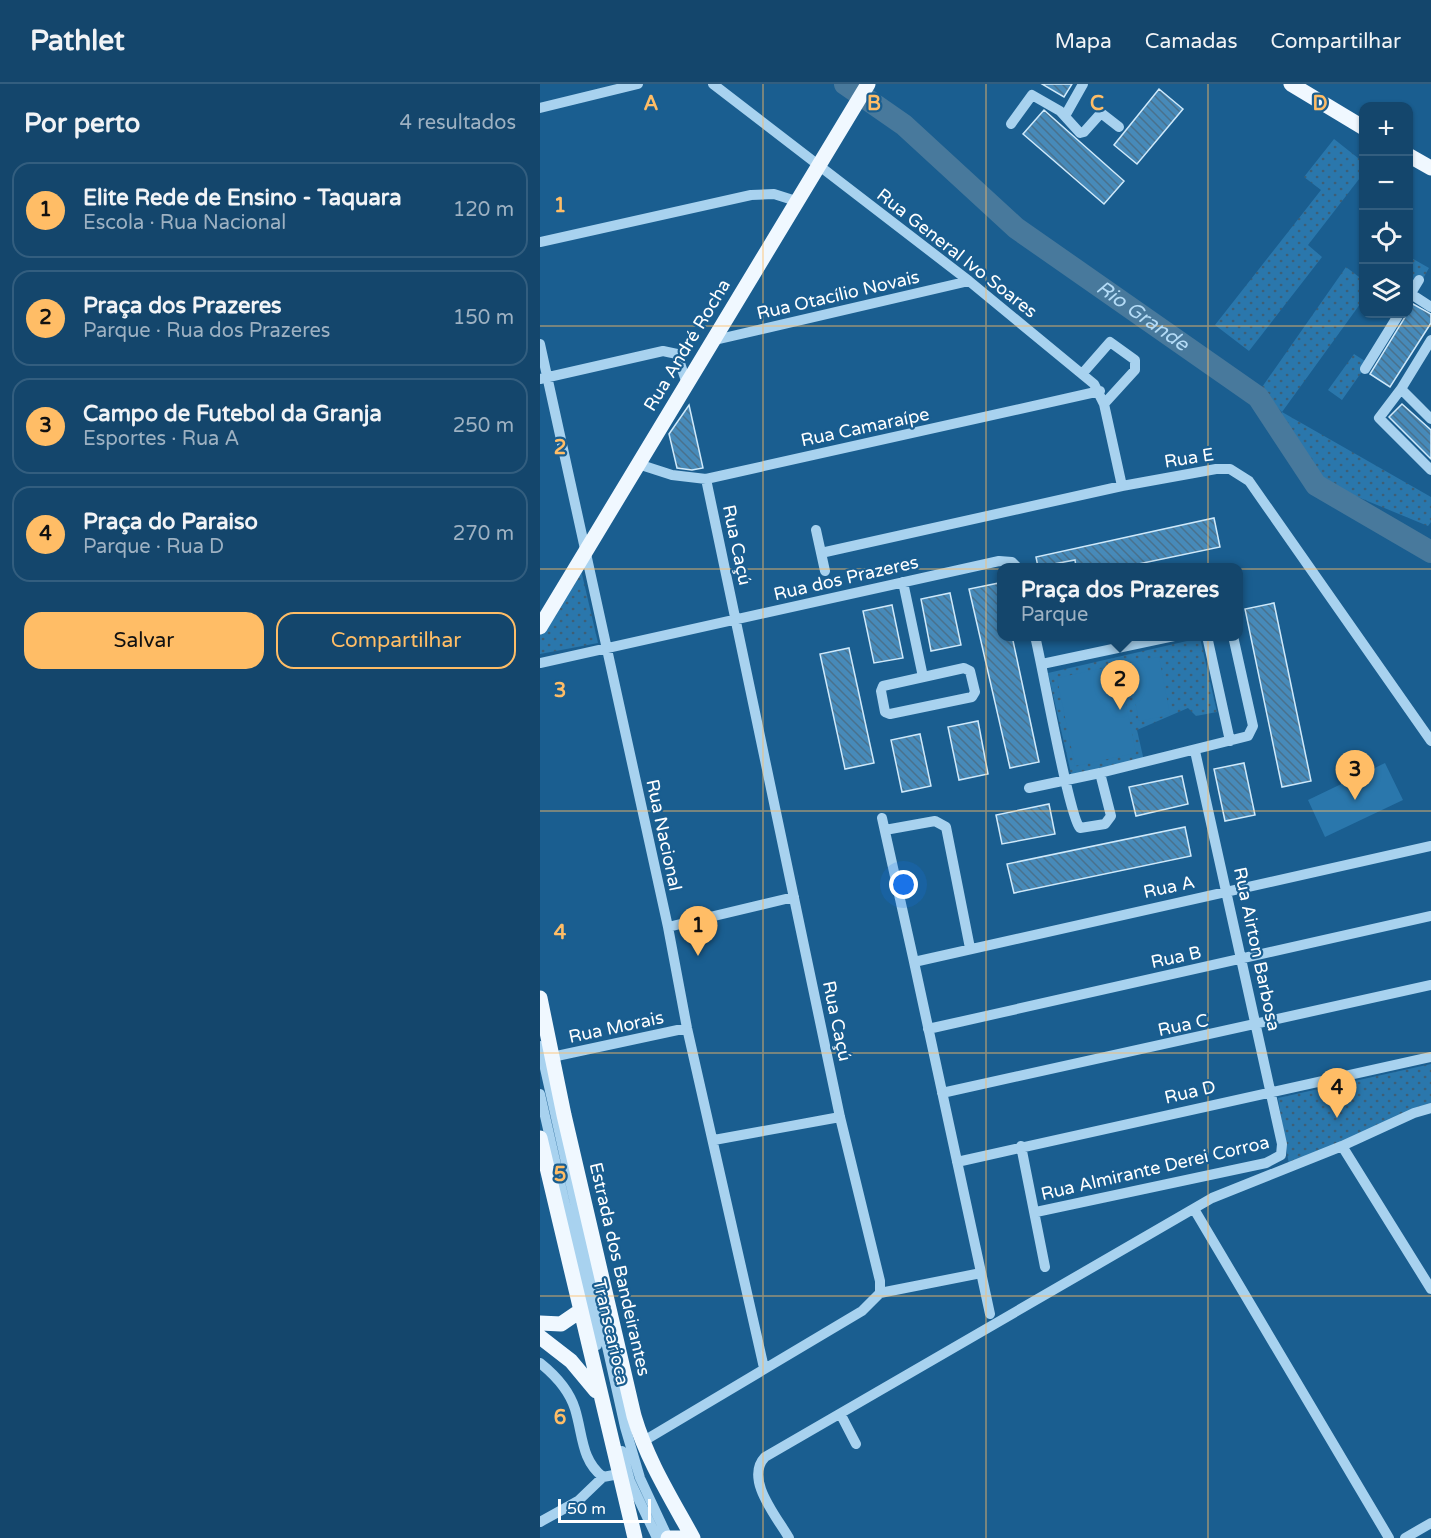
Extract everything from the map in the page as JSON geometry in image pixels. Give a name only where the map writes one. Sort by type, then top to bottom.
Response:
[{"type":"main road","name":"Rua André Rocha","points":[[540,627],[868,84]]},
{"type":"main road","points":[[1291,84],[1359,125]]},
{"type":"main road","points":[[1411,156],[1431,168]]},
{"type":"main road","name":"Estrada dos Bandeirantes","points":[[540,998],[642,1442],[693,1538]]},
{"type":"main road","points":[[540,1138],[633,1535]]},
{"type":"main road","points":[[540,1323],[561,1324],[580,1311]]},
{"type":"main road","points":[[544,1340],[571,1361],[600,1396]]},
{"type":"main road","points":[[668,1538],[685,1538]]},
{"type":"street","points":[[540,108],[638,84]]},
{"type":"street","name":"Rua General Ivo Soares","points":[[713,84],[969,281],[1100,391],[1122,486]]},
{"type":"street","points":[[1065,116],[1083,84]]},
{"type":"street","points":[[1011,124],[1032,95],[1065,116],[1077,129],[1084,132],[1101,113],[1119,127]]},
{"type":"street","points":[[1077,129],[1092,113]]},
{"type":"street","points":[[540,242],[751,195],[774,194],[796,201]]},
{"type":"street","points":[[1413,291],[1419,280]]},
{"type":"street","name":"Rua Otacílio Novais","points":[[715,340],[969,281]]},
{"type":"street","points":[[1413,297],[1430,305]]},
{"type":"street","points":[[1365,369],[1397,318]]},
{"type":"street","points":[[1431,340],[1401,389],[1379,418],[1431,470]]},
{"type":"street","points":[[1082,374],[1110,342],[1135,360],[1135,370],[1104,404]]},
{"type":"street","name":"Rua Nacional","points":[[540,344],[544,378],[586,550],[668,927],[687,1028],[764,1368]]},
{"type":"street","points":[[544,378],[663,351],[677,354],[687,384]]},
{"type":"street","points":[[1401,389],[1431,419]]},
{"type":"street","name":"Rua Camaraípe","points":[[638,464],[672,475],[706,478],[1100,391]]},
{"type":"street","name":"Rua E","points":[[821,553],[1122,486],[1216,469],[1230,469],[1240,473],[1249,481],[1431,741]]},
{"type":"street","name":"Rua Caçú","points":[[706,478],[840,1117],[880,1281],[880,1293]]},
{"type":"street","points":[[816,530],[825,571]]},
{"type":"street","name":"Rua dos Prazeres","points":[[540,663],[999,561],[1013,563]]},
{"type":"street","points":[[903,582],[923,677]]},
{"type":"street","points":[[1036,641],[1077,825],[1084,828],[1106,824],[1111,816],[1100,773]]},
{"type":"street","points":[[1042,664],[1130,641]]},
{"type":"street","points":[[1208,641],[1230,741]]},
{"type":"street","points":[[1029,788],[1195,751],[1248,736],[1253,726],[1234,641]]},
{"type":"street","points":[[968,669],[974,695],[890,714],[885,712],[881,691],[883,686],[923,677],[968,669]]},
{"type":"street","name":"Rua Airton Barbosa","points":[[1195,751],[1228,891],[1282,1144],[1281,1155]]},
{"type":"street","points":[[882,818],[990,1314]]},
{"type":"street","points":[[885,830],[934,821],[946,827],[970,948]]},
{"type":"street","name":"Rua A","points":[[914,962],[1431,846]]},
{"type":"street","points":[[668,927],[794,897]]},
{"type":"street","name":"Rua B","points":[[928,1029],[1431,916]]},
{"type":"street","name":"Rua C","points":[[942,1093],[1256,1026],[1431,985]]},
{"type":"street","name":"Rua Morais","points":[[552,1057],[687,1028]]},
{"type":"street","name":"Transcarioca","points":[[540,1046],[625,1427],[640,1478],[668,1538]]},
{"type":"street","name":"Rua D","points":[[957,1162],[1269,1091],[1431,1057]]},
{"type":"street","name":"Transcarioca","points":[[540,1094],[625,1465],[657,1538]]},
{"type":"street","points":[[789,1538],[759,1486],[760,1462],[1227,1191],[1431,1108]]},
{"type":"street","points":[[714,1140],[840,1117]]},
{"type":"street","points":[[1021,1146],[1045,1267]]},
{"type":"street","points":[[1342,1146],[1431,1289]]},
{"type":"street","name":"Rua Almirante Derei Corroa","points":[[1035,1212],[1266,1163],[1281,1155]]},
{"type":"street","points":[[1194,1209],[1389,1538]]},
{"type":"street","points":[[642,1442],[862,1311],[880,1293],[981,1273]]},
{"type":"street","points":[[544,1340],[540,1363],[566,1390],[574,1407],[589,1466],[603,1477]]},
{"type":"street","points":[[841,1415],[855,1443]]},
{"type":"street","points":[[540,1522],[578,1501],[603,1477],[619,1474]]},
{"type":"street","points":[[1405,1538],[1431,1523]]},
{"type":"shaded area","points":[[1334,139],[1359,159],[1359,179],[1308,245],[1322,257],[1249,351],[1215,325],[1321,190],[1304,177]]},
{"type":"shaded area","points":[[1413,259],[1429,268],[1413,296]]},
{"type":"shaded area","points":[[1346,267],[1359,277],[1359,306],[1282,412],[1260,390]]},
{"type":"shaded area","points":[[1354,354],[1368,363],[1342,400],[1328,390]]},
{"type":"shaded area","points":[[1282,412],[1431,497],[1431,522],[1428,526],[1319,481],[1280,421]]},
{"type":"shaded area","points":[[581,570],[598,643],[540,654],[540,634]]},
{"type":"shaded area","points":[[1187,641],[1201,641],[1217,712],[1196,716],[1188,708],[1137,730],[1144,761],[1072,778],[1048,673]]},
{"type":"shaded area","points":[[1159,657],[1170,715],[1139,721],[1128,663]]},
{"type":"shaded area","points":[[1118,665],[1136,753],[1075,766],[1057,678]]},
{"type":"shaded area","points":[[1385,763],[1403,800],[1325,837],[1308,800]]},
{"type":"shaded area","points":[[1431,1064],[1431,1104],[1289,1165],[1278,1098]]},
{"type":"building","points":[[1042,84],[1072,84],[1064,97]]},
{"type":"building","points":[[1159,89],[1183,109],[1137,164],[1114,145]]},
{"type":"building","points":[[1044,110],[1124,181],[1104,204],[1023,134]]},
{"type":"building","points":[[1413,304],[1431,314],[1431,323],[1390,387],[1370,374],[1404,318],[1413,318]]},
{"type":"building","points":[[1402,404],[1431,430],[1431,459],[1389,417]]},
{"type":"building","points":[[689,405],[703,468],[692,470],[677,468],[669,434]]},
{"type":"building","points":[[1214,518],[1220,547],[1143,563],[1075,563],[1075,560],[1037,563],[1036,557]]},
{"type":"building","points":[[997,583],[997,641],[1013,641],[1039,762],[1010,768],[969,589]]},
{"type":"building","points":[[950,593],[961,645],[931,651],[921,599]]},
{"type":"building","points":[[1274,603],[1311,781],[1282,787],[1245,609]]},
{"type":"building","points":[[892,605],[903,658],[874,663],[863,611]]},
{"type":"building","points":[[849,648],[874,763],[845,769],[820,654]]},
{"type":"building","points":[[978,721],[988,774],[959,780],[948,727]]},
{"type":"building","points":[[920,734],[931,786],[902,792],[891,740]]},
{"type":"building","points":[[1244,763],[1255,815],[1225,821],[1214,769]]},
{"type":"building","points":[[1182,776],[1188,804],[1136,816],[1129,787]]},
{"type":"building","points":[[1049,804],[1055,834],[1002,844],[996,815]]},
{"type":"building","points":[[1185,827],[1191,856],[1014,893],[1007,864]]},
{"type":"waterway","name":"Rio Grande","points":[[845,84],[904,125],[1016,228],[1258,397],[1316,485],[1431,552]]},
{"type":"place","name":"Praça dos Prazeres","points":[[1120,710]]},
{"type":"place","name":"Campo de Futebol da Granja","points":[[1355,800]]},
{"type":"place","name":"Elite Rede de Ensino - Taquara","points":[[698,956]]},
{"type":"place","name":"Praça do Paraiso","points":[[1337,1118]]}]
